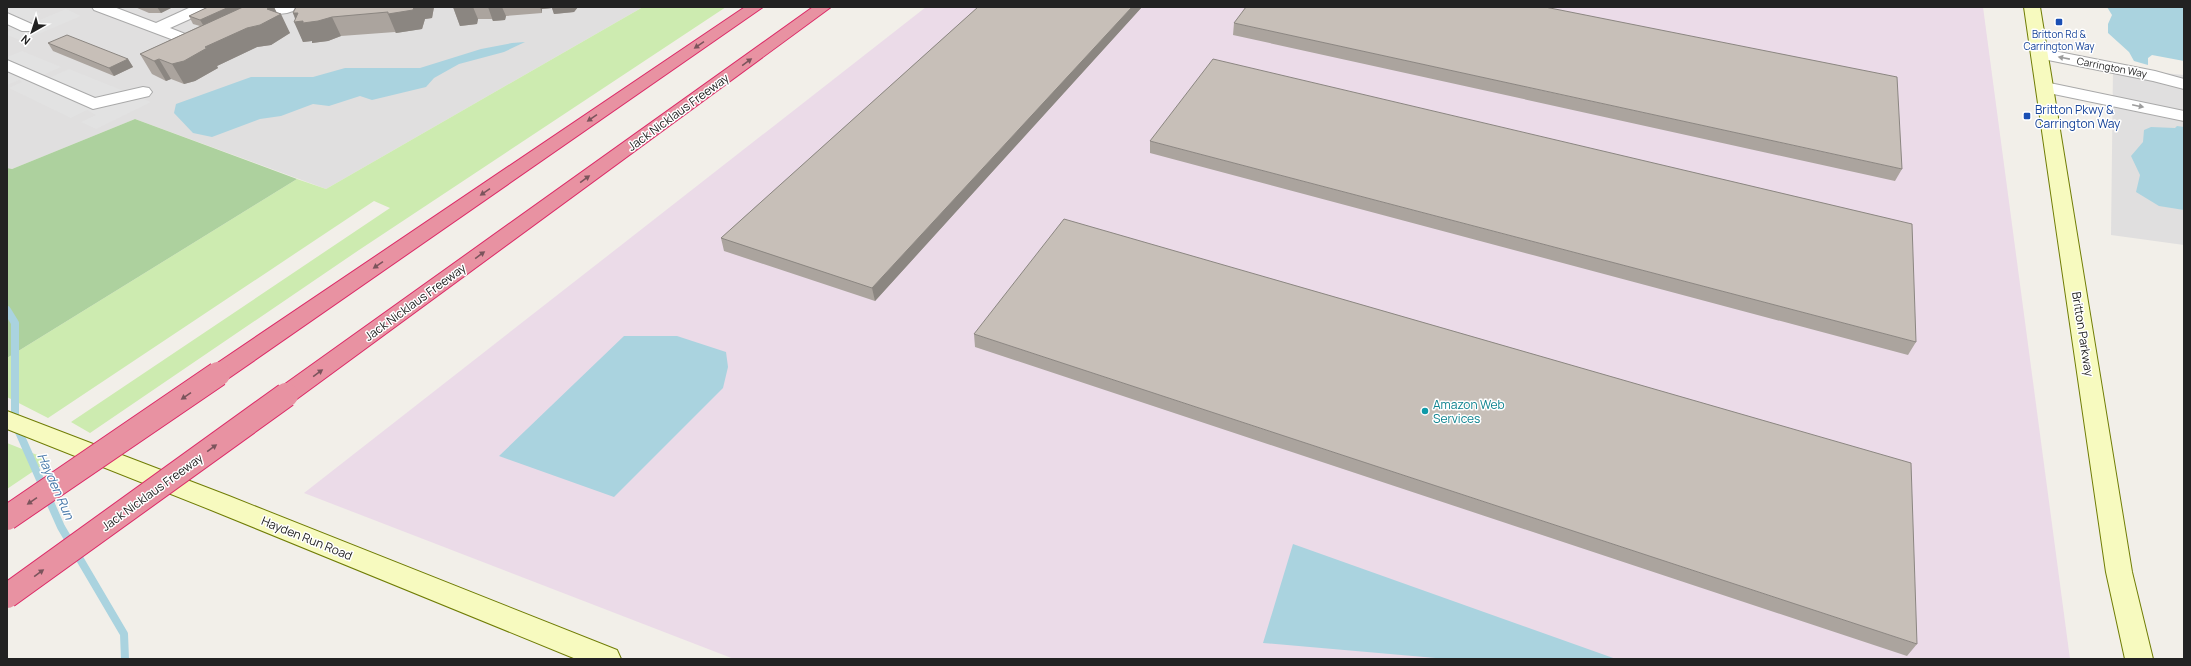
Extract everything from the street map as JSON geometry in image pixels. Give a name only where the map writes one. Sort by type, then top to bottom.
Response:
[{"type":"highway","points":[[7,518],[755,7]]},
{"type":"highway","name":"Jack Nicklaus Freeway","points":[[7,596],[823,7]]},
{"type":"main road","name":"Britton Parkway","points":[[2032,7],[2119,572],[2139,659]]},
{"type":"main road","name":"Hayden Run Road","points":[[7,420],[228,506],[606,659]]},
{"type":"street","points":[[100,7],[155,29],[194,37],[166,50]]},
{"type":"street","points":[[155,29],[204,7]]},
{"type":"street","points":[[233,19],[246,13],[289,7]]},
{"type":"street","points":[[7,18],[28,28]]},
{"type":"street","name":"Carrington Way","points":[[2039,53],[2155,76],[2184,84]]},
{"type":"street","points":[[7,65],[93,104],[143,92]]},
{"type":"street","points":[[2045,87],[2184,116]]},
{"type":"shaded area","points":[[7,7],[643,7],[326,189],[135,119],[12,169],[7,168]]},
{"type":"shaded area","points":[[7,7],[27,7],[41,14],[29,19],[35,22],[66,9],[81,16],[22,41],[7,35],[7,32],[12,30],[7,28]]},
{"type":"shaded area","points":[[926,7],[1983,7],[2070,659],[734,659],[304,493]]},
{"type":"shaded area","points":[[22,51],[61,67],[43,75],[49,78],[69,69],[151,102],[96,129],[81,122],[96,115],[87,110],[71,118],[9,88],[22,82],[19,80],[7,85],[7,57]]},
{"type":"shaded area","points":[[2113,68],[2184,75],[2184,245],[2111,235]]},
{"type":"green space","points":[[643,7],[726,7],[359,250],[90,433],[71,422],[390,208],[374,201],[48,418],[7,397],[7,358],[297,179],[326,189]]},
{"type":"green space","points":[[135,119],[297,179],[7,358],[7,168],[12,169]]},
{"type":"green space","points":[[7,443],[50,460],[7,489]]},
{"type":"water","points":[[2107,7],[2184,7],[2184,61],[2152,55],[2148,58],[2148,65],[2134,61],[2129,52],[2108,33],[2108,24],[2112,15]]},
{"type":"water","points":[[525,42],[504,52],[459,64],[434,78],[426,87],[372,100],[360,96],[329,106],[313,104],[281,116],[260,119],[212,137],[193,133],[174,113],[176,104],[251,77],[313,77],[345,68],[420,68],[481,49]]},
{"type":"water","points":[[2177,126],[2184,127],[2184,210],[2159,206],[2136,192],[2140,175],[2131,156],[2143,142],[2144,130],[2151,127],[2175,128]]},
{"type":"water","points":[[624,336],[677,336],[726,352],[728,367],[723,388],[614,497],[499,456]]},
{"type":"water","points":[[1293,544],[1616,659],[1447,659],[1263,643]]},
{"type":"building","points":[[208,7],[229,7],[200,20],[189,16]]},
{"type":"building","points":[[243,7],[271,7],[267,9],[281,14],[260,25],[247,28],[205,47],[207,48],[184,61],[172,64],[159,59],[154,61],[140,54]]},
{"type":"building","points":[[296,7],[414,7],[413,10],[388,14],[388,12],[332,17],[303,23],[303,21],[294,22],[298,13],[293,13]]},
{"type":"building","points":[[978,7],[1132,7],[872,288],[721,238]]},
{"type":"building","points":[[1246,7],[1545,7],[1897,77],[1902,169],[1234,23]]},
{"type":"building","points":[[67,35],[128,59],[109,68],[48,43]]},
{"type":"building","points":[[1213,59],[1912,224],[1916,342],[1150,141]]},
{"type":"building","name":"Amazon Web Services","points":[[1064,219],[1911,463],[1917,644],[974,334]]},
{"type":"waterway","name":"Hayden Run","points":[[7,310],[15,323],[15,423],[61,527],[124,634],[125,659]]},
{"type":"place","name":"Britton Rd & Carrington Way","points":[[2059,22]]},
{"type":"place","name":"Britton Pkwy & Carrington Way","points":[[2027,116]]},
{"type":"place","name":"Amazon Web Services","points":[[1425,411]]}]
